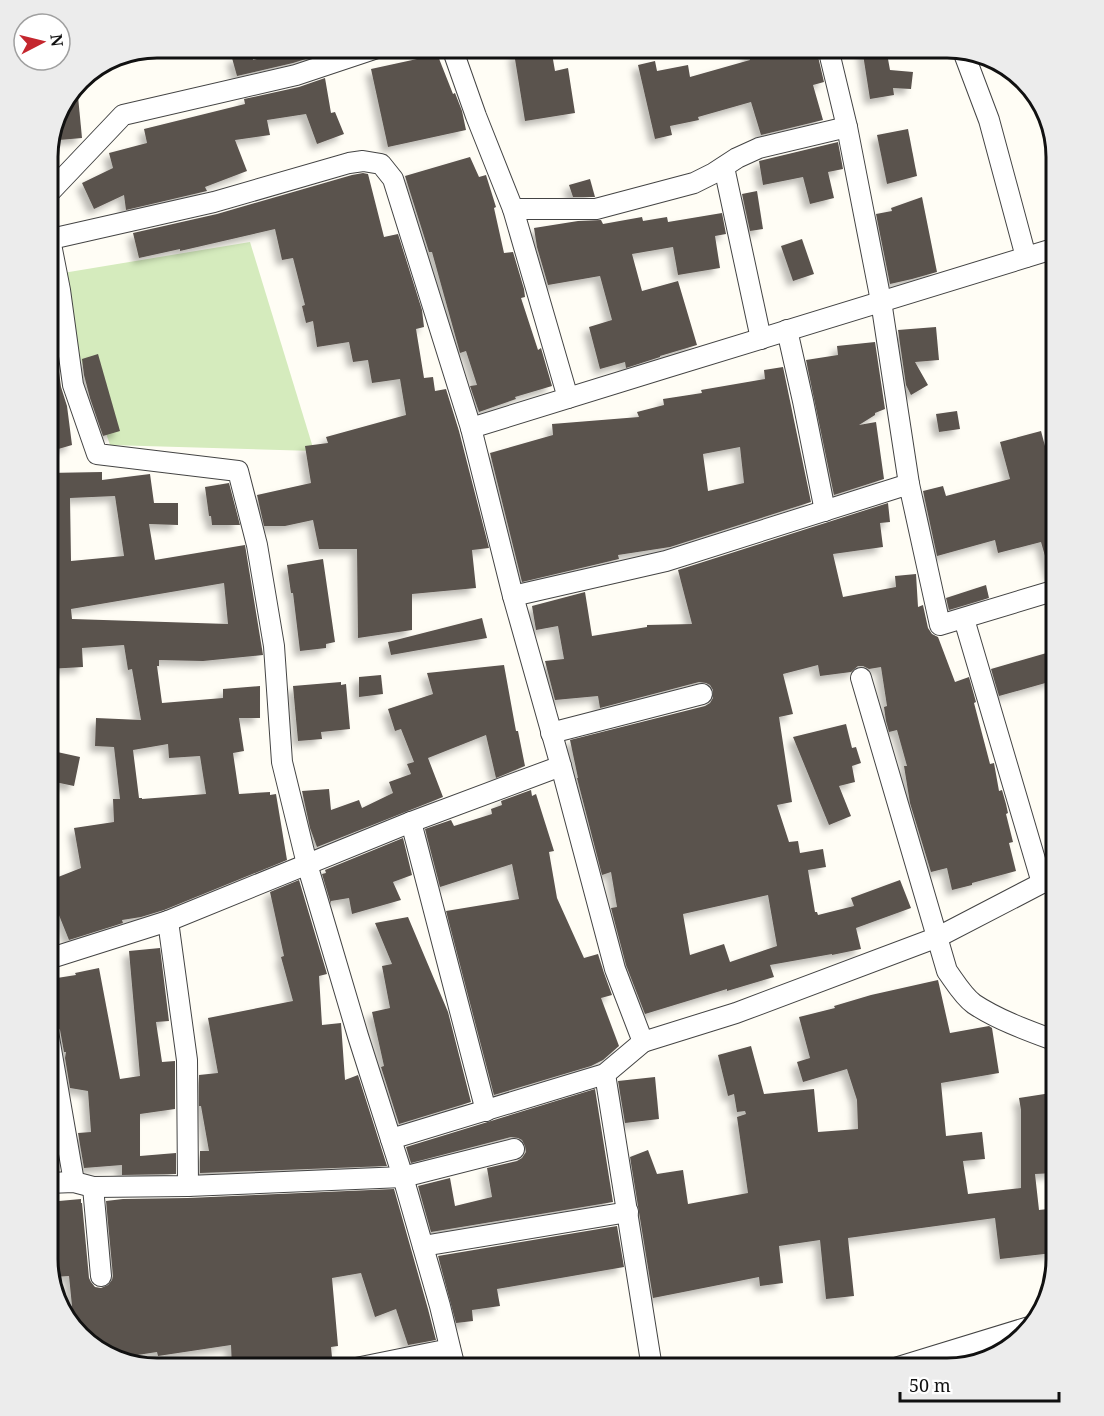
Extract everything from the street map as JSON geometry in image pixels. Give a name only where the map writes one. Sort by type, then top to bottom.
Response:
[{"type":"street","points":[[59,182],[123,115],[296,75],[346,58]]},
{"type":"street","points":[[456,58],[476,117],[513,209],[568,398]]},
{"type":"street","points":[[831,59],[847,128],[881,300],[909,484],[940,625],[1046,593]]},
{"type":"street","points":[[967,61],[989,120],[1026,257]]},
{"type":"street","points":[[513,209],[596,209],[694,183],[759,148],[847,128]]},
{"type":"street","points":[[59,232],[214,202],[349,163],[363,161],[381,164],[393,179],[471,428],[513,596],[615,969],[643,1042]]},
{"type":"street","points":[[724,167],[761,339]]},
{"type":"street","points":[[471,428],[1046,251]]},
{"type":"street","points":[[59,292],[73,385],[98,454],[238,471],[257,545],[274,646],[282,762],[307,864],[354,1024],[403,1177],[452,1358]]},
{"type":"street","points":[[787,330],[825,510]]},
{"type":"street","points":[[513,596],[666,561],[909,484]]},
{"type":"street","points":[[964,619],[1046,871]]},
{"type":"street","points":[[861,678],[947,971],[960,990],[973,1003],[1005,1021],[1046,1037]]},
{"type":"street","points":[[551,734],[702,694]]},
{"type":"street","points":[[58,956],[168,921],[411,822],[561,766]]},
{"type":"street","points":[[411,822],[486,1111]]},
{"type":"street","points":[[391,1139],[605,1074],[643,1042],[736,1013],[938,937],[1046,882]]},
{"type":"street","points":[[168,921],[187,1060],[188,1186]]},
{"type":"street","points":[[605,1074],[650,1358]]},
{"type":"street","points":[[58,1091],[74,1182]]},
{"type":"street","points":[[58,1183],[74,1182],[93,1187],[188,1186],[403,1177],[514,1149]]},
{"type":"street","points":[[93,1187],[101,1276]]},
{"type":"street","points":[[423,1246],[628,1212]]},
{"type":"street","points":[[927,1358],[1013,1332]]},
{"type":"street","points":[[405,1358],[450,1349]]},
{"type":"green space","points":[[250,242],[314,451],[110,445],[80,357],[63,273]]},
{"type":"building","points":[[232,58],[253,58],[253,60],[308,58],[237,76]]},
{"type":"building","points":[[439,58],[462,111],[466,130],[388,147],[371,69],[417,59]]},
{"type":"building","points":[[515,58],[553,58],[555,71],[568,68],[575,113],[525,121]]},
{"type":"building","points":[[819,59],[824,82],[813,85],[823,120],[761,135],[751,102],[698,117],[699,120],[670,126],[672,135],[655,139],[638,65],[655,61],[657,71],[688,65],[690,77],[750,60]]},
{"type":"building","points":[[864,59],[888,59],[890,70],[913,72],[911,89],[893,88],[894,95],[870,99]]},
{"type":"building","points":[[325,78],[331,113],[335,112],[344,134],[317,144],[306,114],[267,120],[270,135],[235,140],[247,171],[205,187],[207,191],[126,210],[124,195],[94,209],[82,183],[113,168],[109,153],[147,143],[144,129],[245,104],[244,99],[299,87]]},
{"type":"building","points":[[78,98],[82,138],[61,140],[69,114]]},
{"type":"building","points":[[908,129],[917,176],[887,184],[877,135]]},
{"type":"building","points":[[838,142],[843,169],[828,172],[834,198],[810,204],[803,177],[763,185],[759,161]]},
{"type":"building","points":[[470,157],[479,177],[486,175],[496,207],[494,208],[504,253],[513,252],[524,289],[525,297],[521,298],[538,350],[541,348],[552,386],[515,397],[516,399],[479,412],[470,386],[477,385],[466,351],[460,353],[432,252],[429,252],[405,176]]},
{"type":"building","points":[[363,173],[368,174],[384,237],[398,234],[422,310],[424,327],[416,329],[424,378],[433,377],[435,391],[446,389],[489,548],[472,550],[476,588],[412,594],[412,630],[358,638],[357,549],[319,549],[313,520],[285,526],[264,526],[257,495],[311,483],[305,446],[328,443],[326,437],[406,415],[400,379],[372,383],[368,360],[353,362],[349,342],[317,347],[313,321],[306,323],[302,306],[305,305],[293,258],[282,260],[275,229],[139,258],[133,233],[217,214]]},
{"type":"building","points":[[590,179],[595,197],[573,197],[569,185]]},
{"type":"building","points":[[757,191],[763,229],[750,231],[742,194]]},
{"type":"building","points":[[922,197],[937,272],[890,284],[876,214],[892,211],[891,208]]},
{"type":"building","points":[[722,213],[726,234],[715,236],[720,268],[678,275],[673,247],[632,254],[642,291],[678,281],[697,345],[626,368],[625,362],[600,369],[589,327],[612,320],[600,276],[548,285],[534,228],[578,221],[601,220],[603,224],[642,217],[643,221],[667,217],[668,222]]},
{"type":"building","points":[[802,239],[814,274],[793,281],[781,246]]},
{"type":"building","points":[[936,327],[939,360],[915,362],[928,385],[911,395],[906,385],[898,330]]},
{"type":"building","points":[[875,342],[885,409],[875,413],[859,425],[876,422],[884,479],[834,495],[806,360],[838,355],[837,346]]},
{"type":"building","points":[[98,354],[120,431],[103,436],[90,398],[82,359]]},
{"type":"building","points":[[783,367],[811,502],[670,547],[618,555],[619,559],[522,582],[490,453],[553,435],[552,424],[639,417],[637,412],[664,405],[663,399],[765,379],[764,370]],"holes":[[[740,447],[744,483],[708,491],[703,454]]]},
{"type":"building","points":[[59,370],[67,406],[72,445],[59,449]]},
{"type":"building","points":[[957,411],[960,429],[939,432],[936,414]]},
{"type":"building","points":[[1041,431],[1046,446],[1046,560],[1041,542],[998,553],[995,540],[937,556],[923,491],[943,486],[946,496],[1010,479],[1000,442]]},
{"type":"building","points":[[102,472],[102,480],[150,474],[154,503],[178,503],[178,525],[149,524],[155,560],[245,545],[263,655],[203,661],[159,660],[159,666],[157,666],[162,703],[223,698],[223,689],[260,686],[260,718],[239,718],[244,751],[233,753],[239,794],[270,792],[270,795],[276,794],[287,860],[164,910],[122,920],[123,923],[69,940],[58,914],[58,877],[81,868],[74,828],[114,822],[113,799],[120,799],[114,747],[95,746],[96,718],[141,720],[132,669],[128,670],[124,645],[82,648],[83,667],[59,668],[59,473]],"holes":[[[115,496],[124,556],[71,561],[70,498]],[[224,583],[228,624],[72,619],[71,609]],[[168,744],[169,758],[200,756],[206,794],[139,798],[133,750]]]},
{"type":"building","points":[[229,483],[240,525],[212,525],[205,487]]},
{"type":"building","points":[[888,503],[890,522],[880,523],[883,547],[833,554],[843,597],[896,587],[895,576],[916,574],[918,607],[923,605],[928,628],[938,637],[955,682],[969,677],[990,764],[994,763],[999,791],[1002,790],[1006,804],[1008,813],[1006,814],[1013,842],[1009,843],[1016,871],[952,890],[947,868],[931,872],[910,803],[904,766],[907,766],[897,730],[889,732],[886,721],[884,707],[887,706],[881,667],[869,669],[858,666],[851,672],[820,676],[818,665],[783,674],[793,714],[779,717],[792,802],[777,805],[789,842],[798,841],[800,853],[823,849],[826,867],[808,870],[815,912],[818,915],[854,906],[851,898],[900,880],[911,908],[856,928],[861,949],[770,965],[774,977],[645,1014],[626,965],[611,908],[617,907],[611,872],[602,875],[577,778],[570,740],[705,706],[713,698],[713,690],[710,685],[699,682],[600,708],[598,696],[555,700],[545,661],[564,659],[558,626],[536,630],[532,606],[585,592],[592,636],[647,627],[647,625],[692,624],[678,570]],"holes":[[[768,895],[777,946],[730,962],[724,944],[690,955],[683,914]]]},
{"type":"building","points":[[323,559],[335,642],[326,644],[326,648],[300,651],[287,565]]},
{"type":"building","points":[[986,585],[989,598],[949,610],[946,598]]},
{"type":"building","points":[[482,618],[487,638],[391,655],[388,642]]},
{"type":"building","points":[[1046,653],[1046,683],[999,696],[991,669]]},
{"type":"building","points":[[504,665],[525,766],[496,778],[486,735],[428,758],[443,797],[317,847],[310,828],[302,791],[329,789],[331,810],[359,800],[362,808],[393,793],[389,782],[411,774],[407,764],[414,762],[401,729],[395,731],[388,709],[433,694],[427,673]]},
{"type":"building","points":[[381,675],[383,694],[359,697],[359,677]]},
{"type":"building","points":[[341,682],[341,685],[346,684],[350,729],[321,732],[322,739],[298,741],[293,686]]},
{"type":"building","points":[[846,724],[852,748],[856,747],[861,763],[852,766],[855,782],[839,786],[851,816],[829,825],[793,737]]},
{"type":"building","points":[[58,752],[80,757],[74,786],[58,783]]},
{"type":"building","points":[[531,790],[532,796],[536,794],[554,851],[549,852],[557,898],[584,958],[598,954],[612,995],[601,998],[619,1046],[603,1060],[591,1066],[494,1095],[446,911],[519,899],[512,864],[440,887],[425,829],[451,820],[454,826],[492,814],[491,809],[502,805],[501,801]]},
{"type":"building","points":[[403,838],[412,875],[393,882],[401,900],[352,914],[349,898],[331,901],[331,904],[322,874],[326,873],[325,870]]},
{"type":"building","points":[[299,880],[327,974],[319,976],[322,1025],[341,1023],[345,1080],[358,1075],[387,1166],[200,1173],[200,1151],[209,1151],[201,1106],[199,1106],[199,1075],[218,1073],[208,1018],[293,1001],[281,957],[284,956],[270,892]]},
{"type":"building","points":[[408,917],[448,1012],[471,1102],[399,1124],[381,1067],[384,1066],[372,1012],[390,1008],[382,966],[392,964],[375,923]]},
{"type":"building","points":[[160,948],[169,1021],[156,1022],[162,1062],[175,1061],[175,1109],[140,1114],[140,1156],[176,1153],[176,1174],[122,1175],[122,1165],[84,1168],[78,1133],[91,1132],[88,1091],[70,1088],[66,1052],[64,1052],[58,1027],[58,978],[99,968],[120,1079],[140,1076],[129,951]]},
{"type":"building","points":[[938,980],[950,1033],[989,1026],[992,1028],[999,1073],[941,1083],[946,1136],[982,1132],[985,1159],[963,1161],[968,1194],[1021,1188],[1019,1098],[1046,1094],[1046,1173],[1035,1174],[1039,1210],[1046,1209],[1046,1254],[1000,1259],[995,1218],[848,1238],[854,1296],[826,1299],[820,1240],[779,1246],[783,1283],[760,1286],[759,1277],[653,1298],[630,1157],[648,1150],[657,1174],[683,1170],[688,1204],[748,1193],[737,1117],[746,1114],[745,1111],[737,1112],[734,1094],[728,1096],[718,1055],[751,1046],[764,1094],[814,1089],[818,1132],[858,1129],[857,1100],[847,1069],[803,1082],[797,1062],[810,1058],[799,1017],[835,1008],[834,1006]]},
{"type":"building","points":[[655,1077],[659,1119],[625,1123],[618,1081]]},
{"type":"building","points":[[595,1089],[613,1202],[431,1232],[418,1186],[450,1178],[455,1206],[492,1197],[487,1168],[517,1161],[526,1152],[525,1146],[522,1140],[511,1137],[411,1163],[406,1147]]},
{"type":"building","points":[[394,1189],[436,1340],[408,1345],[396,1309],[375,1317],[361,1273],[332,1278],[338,1346],[331,1347],[332,1358],[232,1358],[231,1345],[158,1356],[157,1352],[136,1355],[102,1341],[75,1314],[72,1309],[69,1276],[60,1277],[58,1201],[81,1199],[89,1278],[95,1287],[101,1288],[108,1285],[113,1276],[106,1201]]},
{"type":"building","points":[[617,1226],[624,1267],[497,1289],[500,1306],[472,1310],[473,1321],[456,1323],[438,1256]]}]
